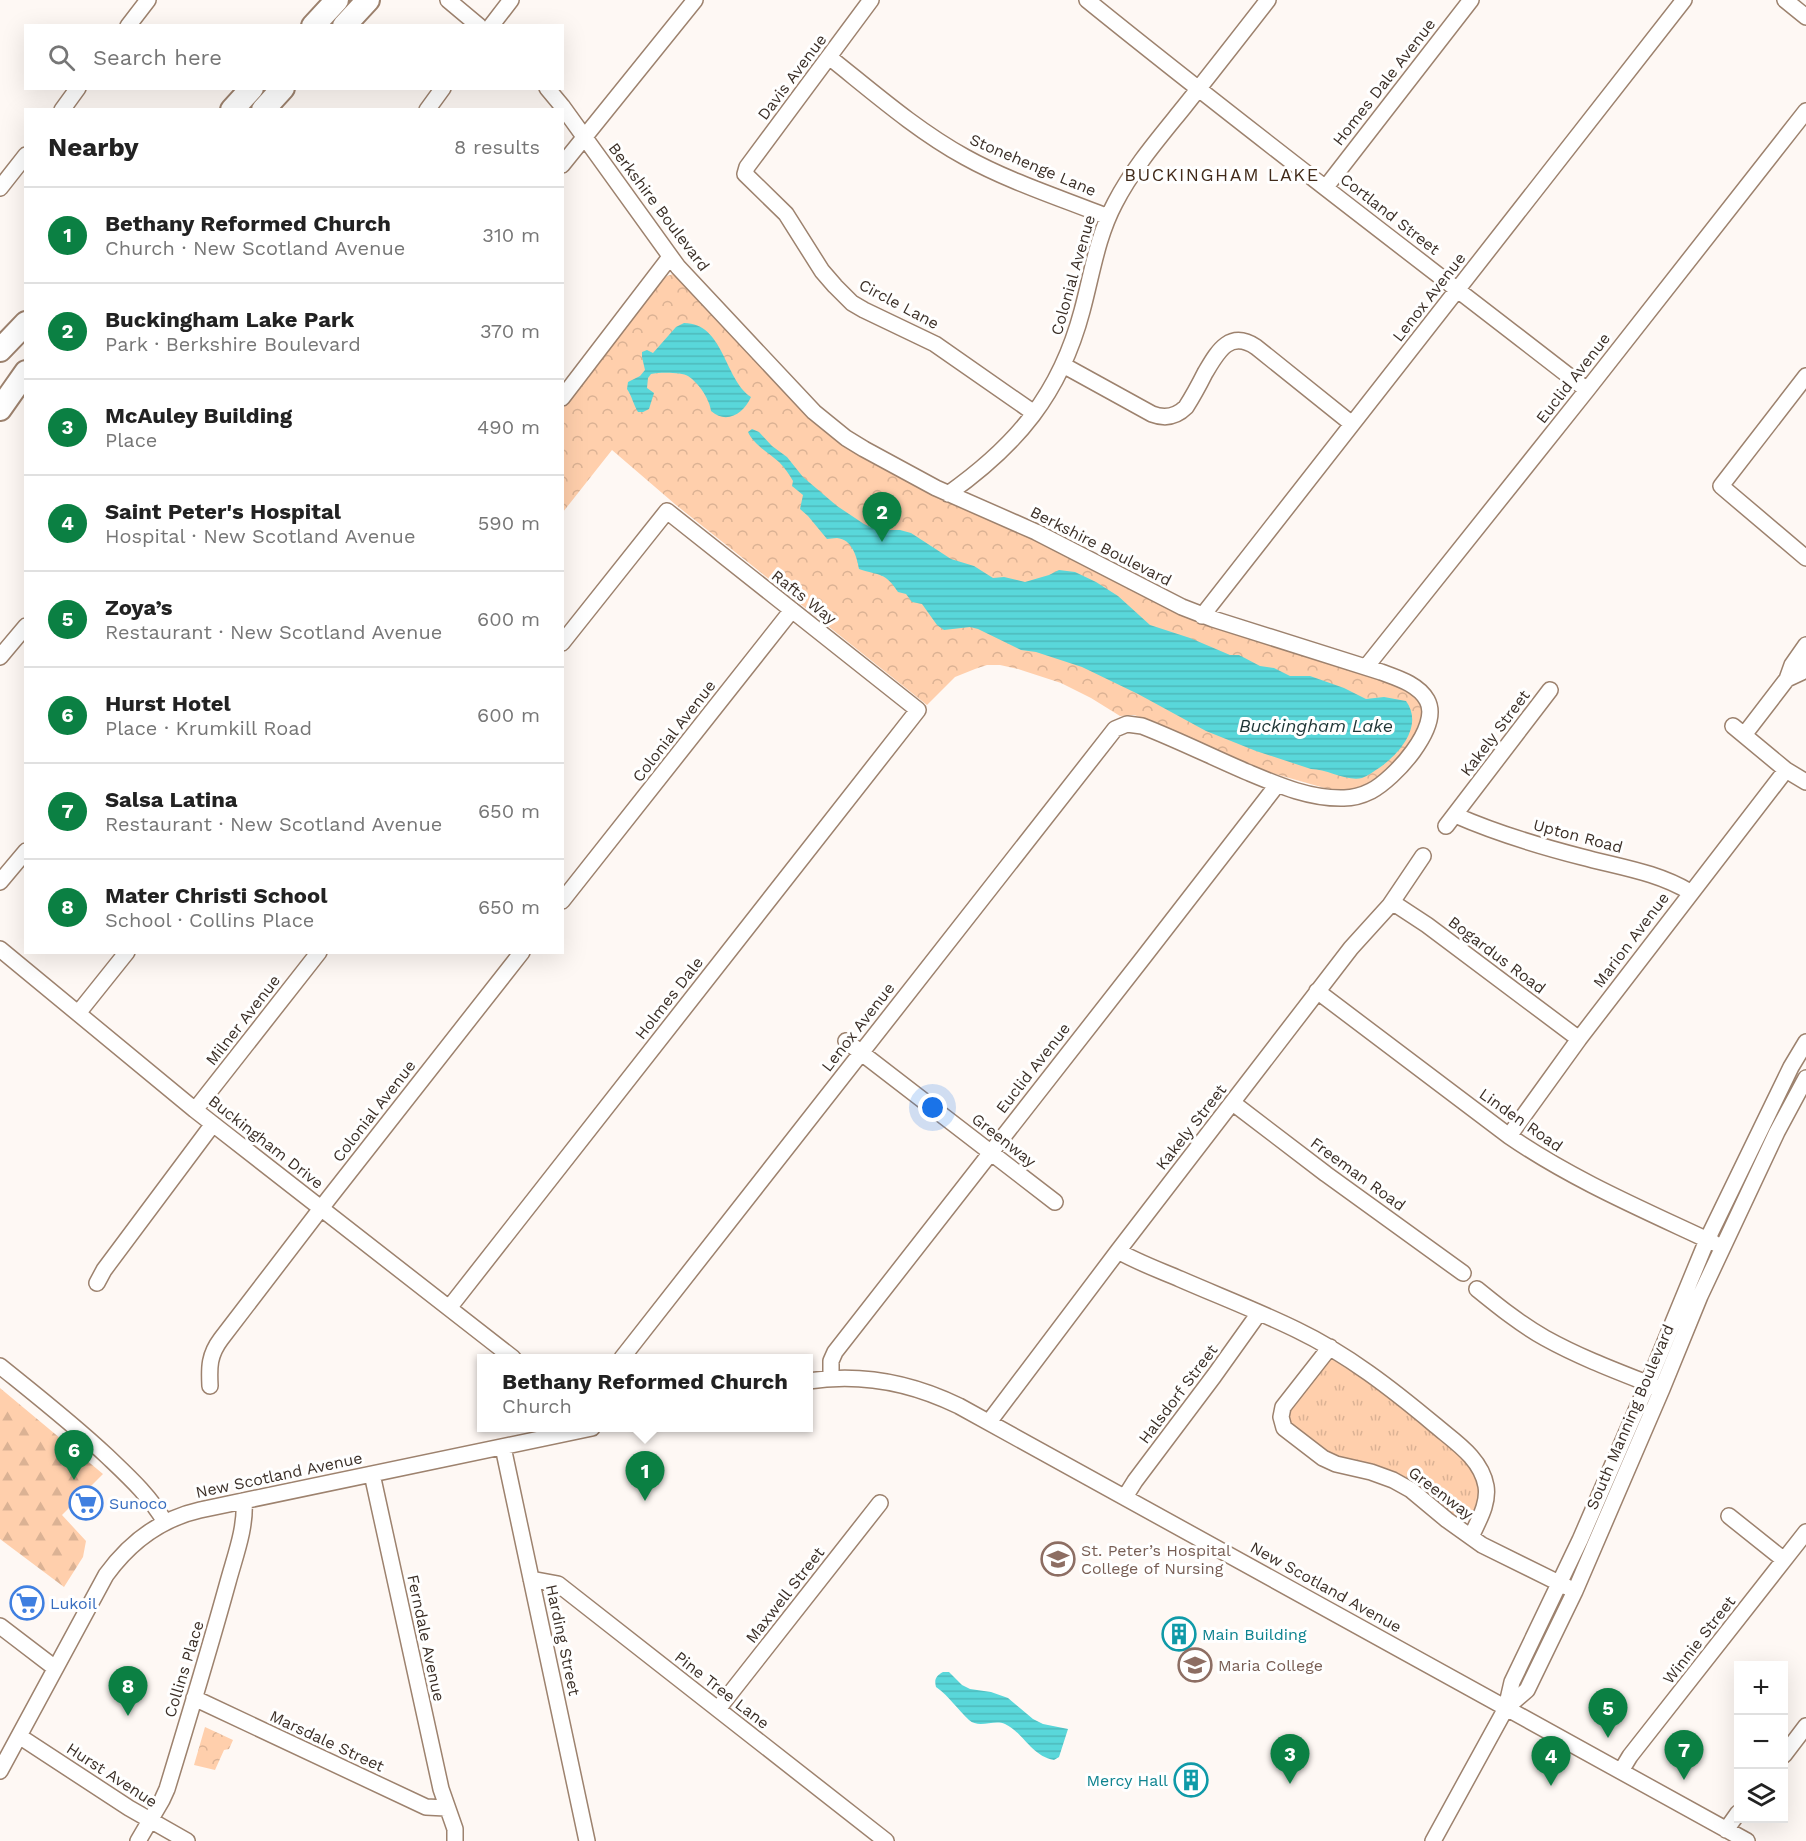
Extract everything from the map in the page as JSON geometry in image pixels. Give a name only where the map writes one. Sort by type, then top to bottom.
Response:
[{"type":"highway","points":[[315,24],[337,0]]},
{"type":"highway","points":[[346,24],[368,0]]},
{"type":"highway","points":[[234,108],[250,90]]},
{"type":"highway","points":[[265,108],[281,90]]},
{"type":"highway","points":[[0,336],[24,316]]},
{"type":"highway","points":[[0,350],[24,325]]},
{"type":"highway","points":[[0,382],[24,357]]},
{"type":"highway","points":[[0,409],[24,375]]},
{"type":"street","points":[[130,24],[148,0]]},
{"type":"street","points":[[448,0],[477,24]]},
{"type":"street","points":[[493,24],[511,0]]},
{"type":"street","points":[[564,162],[695,0]]},
{"type":"street","name":"Davis Avenue","points":[[747,176],[745,172],[747,167],[871,0]]},
{"type":"street","name":"Cortland Street","points":[[1087,0],[1198,90],[1587,390]]},
{"type":"street","name":"Colonial Avenue","points":[[948,494],[1001,451],[1050,391],[1074,340],[1097,248],[1108,217],[1123,189],[1144,157],[1268,0]]},
{"type":"street","name":"Homes Dale Avenue","points":[[1326,187],[1472,0]]},
{"type":"street","name":"Lenox Avenue","points":[[1202,616],[1684,0]]},
{"type":"street","points":[[1785,0],[1806,17]]},
{"type":"street","name":"Stonehenge Lane","points":[[829,57],[920,129],[964,156],[1002,175],[1108,217]]},
{"type":"street","points":[[63,108],[77,90]]},
{"type":"street","points":[[428,108],[442,90]]},
{"type":"street","name":"Berkshire Boulevard","points":[[549,90],[562,108]]},
{"type":"street","name":"Berkshire Boulevard","points":[[564,111],[670,256],[822,420],[864,449],[948,494],[1036,532],[1152,593],[1202,616],[1366,667],[1410,684],[1419,690],[1429,704],[1430,716],[1425,733],[1402,764],[1370,792],[1350,798],[1315,795],[1277,785],[1154,730],[1136,724],[1127,724]]},
{"type":"street","name":"Euclid Avenue","points":[[1366,667],[1806,111]]},
{"type":"street","points":[[0,188],[24,158]]},
{"type":"street","name":"Circle Lane","points":[[747,176],[786,214],[822,271],[852,303],[935,344],[1034,413]]},
{"type":"street","points":[[564,395],[670,256]]},
{"type":"street","points":[[1063,365],[1158,417],[1169,417],[1178,414],[1186,407],[1222,347],[1234,341],[1247,342],[1256,346],[1352,424]]},
{"type":"street","points":[[1806,376],[1721,486],[1806,558]]},
{"type":"street","name":"Rafts Way","points":[[564,641],[667,511],[918,710]]},
{"type":"street","name":"Colonial Avenue","points":[[564,899],[792,610]]},
{"type":"street","points":[[0,657],[24,628]]},
{"type":"street","points":[[1787,679],[1792,665],[1806,645]]},
{"type":"street","points":[[1806,666],[1802,672],[1787,679],[1738,730],[1786,770],[1806,782]]},
{"type":"street","name":"Kakely Street","points":[[1451,821],[1550,690]]},
{"type":"street","name":"Holmes Dale","points":[[448,1308],[918,710]]},
{"type":"street","name":"Lenox Avenue","points":[[626,1354],[1110,733],[1119,726],[1127,724]]},
{"type":"street","name":"Marion Avenue","points":[[1509,1136],[1690,892],[1786,770]]},
{"type":"street","name":"Euclid Avenue","points":[[831,1379],[831,1361],[835,1352],[1277,785]]},
{"type":"street","name":"Upton Road","points":[[1451,821],[1489,829],[1654,875],[1690,892]]},
{"type":"street","points":[[0,882],[24,853]]},
{"type":"street","name":"Kakely Street","points":[[989,1422],[1317,991],[1357,940],[1392,902],[1423,856]]},
{"type":"street","name":"Bogardus Road","points":[[1392,902],[1427,925],[1579,1039]]},
{"type":"street","name":"Buckingham Drive","points":[[0,949],[195,1110],[507,1354]]},
{"type":"street","points":[[79,1012],[125,954]]},
{"type":"street","name":"Milner Avenue","points":[[195,1110],[317,954]]},
{"type":"street","name":"Colonial Avenue","points":[[210,1386],[209,1364],[214,1349],[321,1208],[520,954]]},
{"type":"street","name":"Linden Road","points":[[1317,991],[1509,1136],[1563,1171],[1722,1247]]},
{"type":"street","name":"Greenway","points":[[846,1041],[1055,1202]]},
{"type":"street","name":"South Manning Boulevard","points":[[1506,1708],[1527,1690],[1575,1591],[1655,1386],[1707,1240],[1791,1067],[1806,1042]]},
{"type":"street","name":"South Manning Boulevard","points":[[1433,1841],[1506,1708],[1512,1682],[1700,1296],[1777,1132],[1806,1077],[1791,1067]]},
{"type":"street","name":"Freeman Road","points":[[1233,1103],[1326,1174],[1463,1273]]},
{"type":"street","points":[[97,1283],[104,1270],[213,1124]]},
{"type":"street","points":[[1762,1125],[1777,1132]]},
{"type":"street","name":"Greenway","points":[[1118,1251],[1330,1347],[1409,1403],[1458,1443],[1478,1465],[1484,1478],[1487,1496],[1471,1537]]},
{"type":"street","points":[[1476,1288],[1514,1318],[1545,1338],[1655,1386]]},
{"type":"street","name":"Halsdorf Street","points":[[1125,1497],[1259,1313]]},
{"type":"street","name":"Greenway","points":[[1330,1347],[1283,1407],[1281,1417],[1284,1428],[1323,1458],[1379,1474],[1400,1483],[1471,1537],[1497,1553],[1575,1591]]},
{"type":"street","points":[[0,1366],[67,1420],[139,1486],[157,1507],[165,1522]]},
{"type":"street","name":"New Scotland Avenue","points":[[813,1381],[864,1379],[891,1382],[949,1401],[1747,1841]]},
{"type":"street","name":"New Scotland Avenue","points":[[0,1771],[102,1583],[116,1562],[136,1542],[165,1522],[191,1512],[571,1432]]},
{"type":"street","name":"Harding Street","points":[[503,1447],[587,1841]]},
{"type":"street","name":"Ferndale Avenue","points":[[372,1474],[446,1808],[455,1829],[455,1841]]},
{"type":"street","name":"Collins Place","points":[[138,1841],[165,1795],[213,1637],[241,1533],[245,1512],[244,1501]]},
{"type":"street","name":"Maxwell Street","points":[[718,1709],[880,1503]]},
{"type":"street","points":[[1729,1516],[1784,1560]]},
{"type":"street","name":"Winnie Street","points":[[1622,1771],[1630,1756],[1806,1532]]},
{"type":"street","name":"Pine Tree Lane","points":[[531,1579],[558,1584],[886,1841]]},
{"type":"street","points":[[0,1626],[55,1668]]},
{"type":"street","name":"Marsdale Street","points":[[194,1698],[426,1807],[446,1808]]},
{"type":"street","points":[[1788,1750],[1806,1726]]},
{"type":"street","name":"Hurst Avenue","points":[[19,1736],[150,1821],[187,1841]]},
{"type":"street","points":[[1726,1830],[1734,1819]]},
{"type":"green space","points":[[673,274],[678,276],[819,425],[1016,531],[1198,622],[1333,663],[1384,681],[1411,694],[1419,702],[1423,722],[1408,747],[1383,773],[1359,789],[1335,791],[1268,772],[1155,722],[1134,715],[1120,716],[1061,683],[1000,665],[987,665],[955,677],[927,705],[676,505],[612,450],[564,511],[564,407],[659,283]]},
{"type":"green space","points":[[1331,1359],[1342,1362],[1426,1424],[1466,1459],[1481,1487],[1475,1513],[1466,1520],[1458,1520],[1331,1456],[1289,1424],[1288,1413],[1327,1361]]},
{"type":"green space","points":[[0,1388],[103,1474],[62,1515],[86,1541],[83,1557],[64,1587],[0,1539]]},
{"type":"green space","points":[[205,1727],[233,1740],[229,1749],[224,1750],[215,1770],[194,1765]]},
{"type":"water","points":[[684,323],[697,325],[708,332],[742,389],[751,397],[744,408],[734,415],[723,417],[711,411],[700,387],[688,376],[676,373],[651,374],[647,388],[654,393],[649,409],[638,412],[636,409],[627,389],[628,382],[640,376],[645,370],[642,352],[647,350],[653,353],[676,327]]},
{"type":"water","name":"Buckingham Lake","points":[[752,429],[759,432],[787,457],[803,477],[837,506],[864,524],[877,530],[900,530],[911,533],[951,559],[974,566],[993,578],[1004,577],[1025,582],[1059,570],[1075,572],[1118,596],[1150,625],[1190,638],[1230,655],[1239,655],[1260,666],[1274,668],[1290,676],[1310,676],[1344,688],[1366,699],[1384,697],[1406,701],[1411,710],[1412,720],[1407,739],[1387,762],[1369,775],[1356,779],[1344,777],[1256,751],[1206,731],[1082,667],[1036,652],[1021,650],[978,629],[970,627],[944,630],[937,625],[922,604],[912,602],[906,594],[898,592],[885,578],[859,569],[850,545],[842,539],[827,539],[800,509],[803,495],[792,486],[793,481],[779,462],[751,437],[748,432]]},
{"type":"water","points":[[943,1672],[949,1672],[962,1685],[970,1689],[991,1692],[1008,1698],[1033,1719],[1043,1724],[1068,1729],[1059,1757],[1054,1760],[1039,1754],[1005,1724],[973,1723],[936,1687],[936,1678]]},
{"type":"place","name":"Buckingham Lake Park","points":[[882,542]]},
{"type":"place","name":"Hurst Hotel","points":[[74,1480]]},
{"type":"place","name":"Bethany Reformed Church","points":[[645,1501]]},
{"type":"place","name":"Sunoco","points":[[86,1503]]},
{"type":"place","name":"St. Peter’s Hospital College of Nursing","points":[[1058,1559]]},
{"type":"place","name":"Lukoil","points":[[27,1603]]},
{"type":"place","name":"Main Building","points":[[1179,1634]]},
{"type":"place","name":"Maria College","points":[[1195,1665]]},
{"type":"place","name":"Mater Christi School","points":[[128,1716]]},
{"type":"place","name":"Zoya’s","points":[[1608,1738]]},
{"type":"place","name":"Mercy Hall","points":[[1191,1780]]},
{"type":"place","name":"Salsa Latina","points":[[1684,1780]]},
{"type":"place","name":"McAuley Building","points":[[1290,1784]]},
{"type":"place","name":"Saint Peter's Hospital","points":[[1551,1786]]},
{"type":"district","name":"BUCKINGHAM LAKE","points":[[1222,174]]}]
